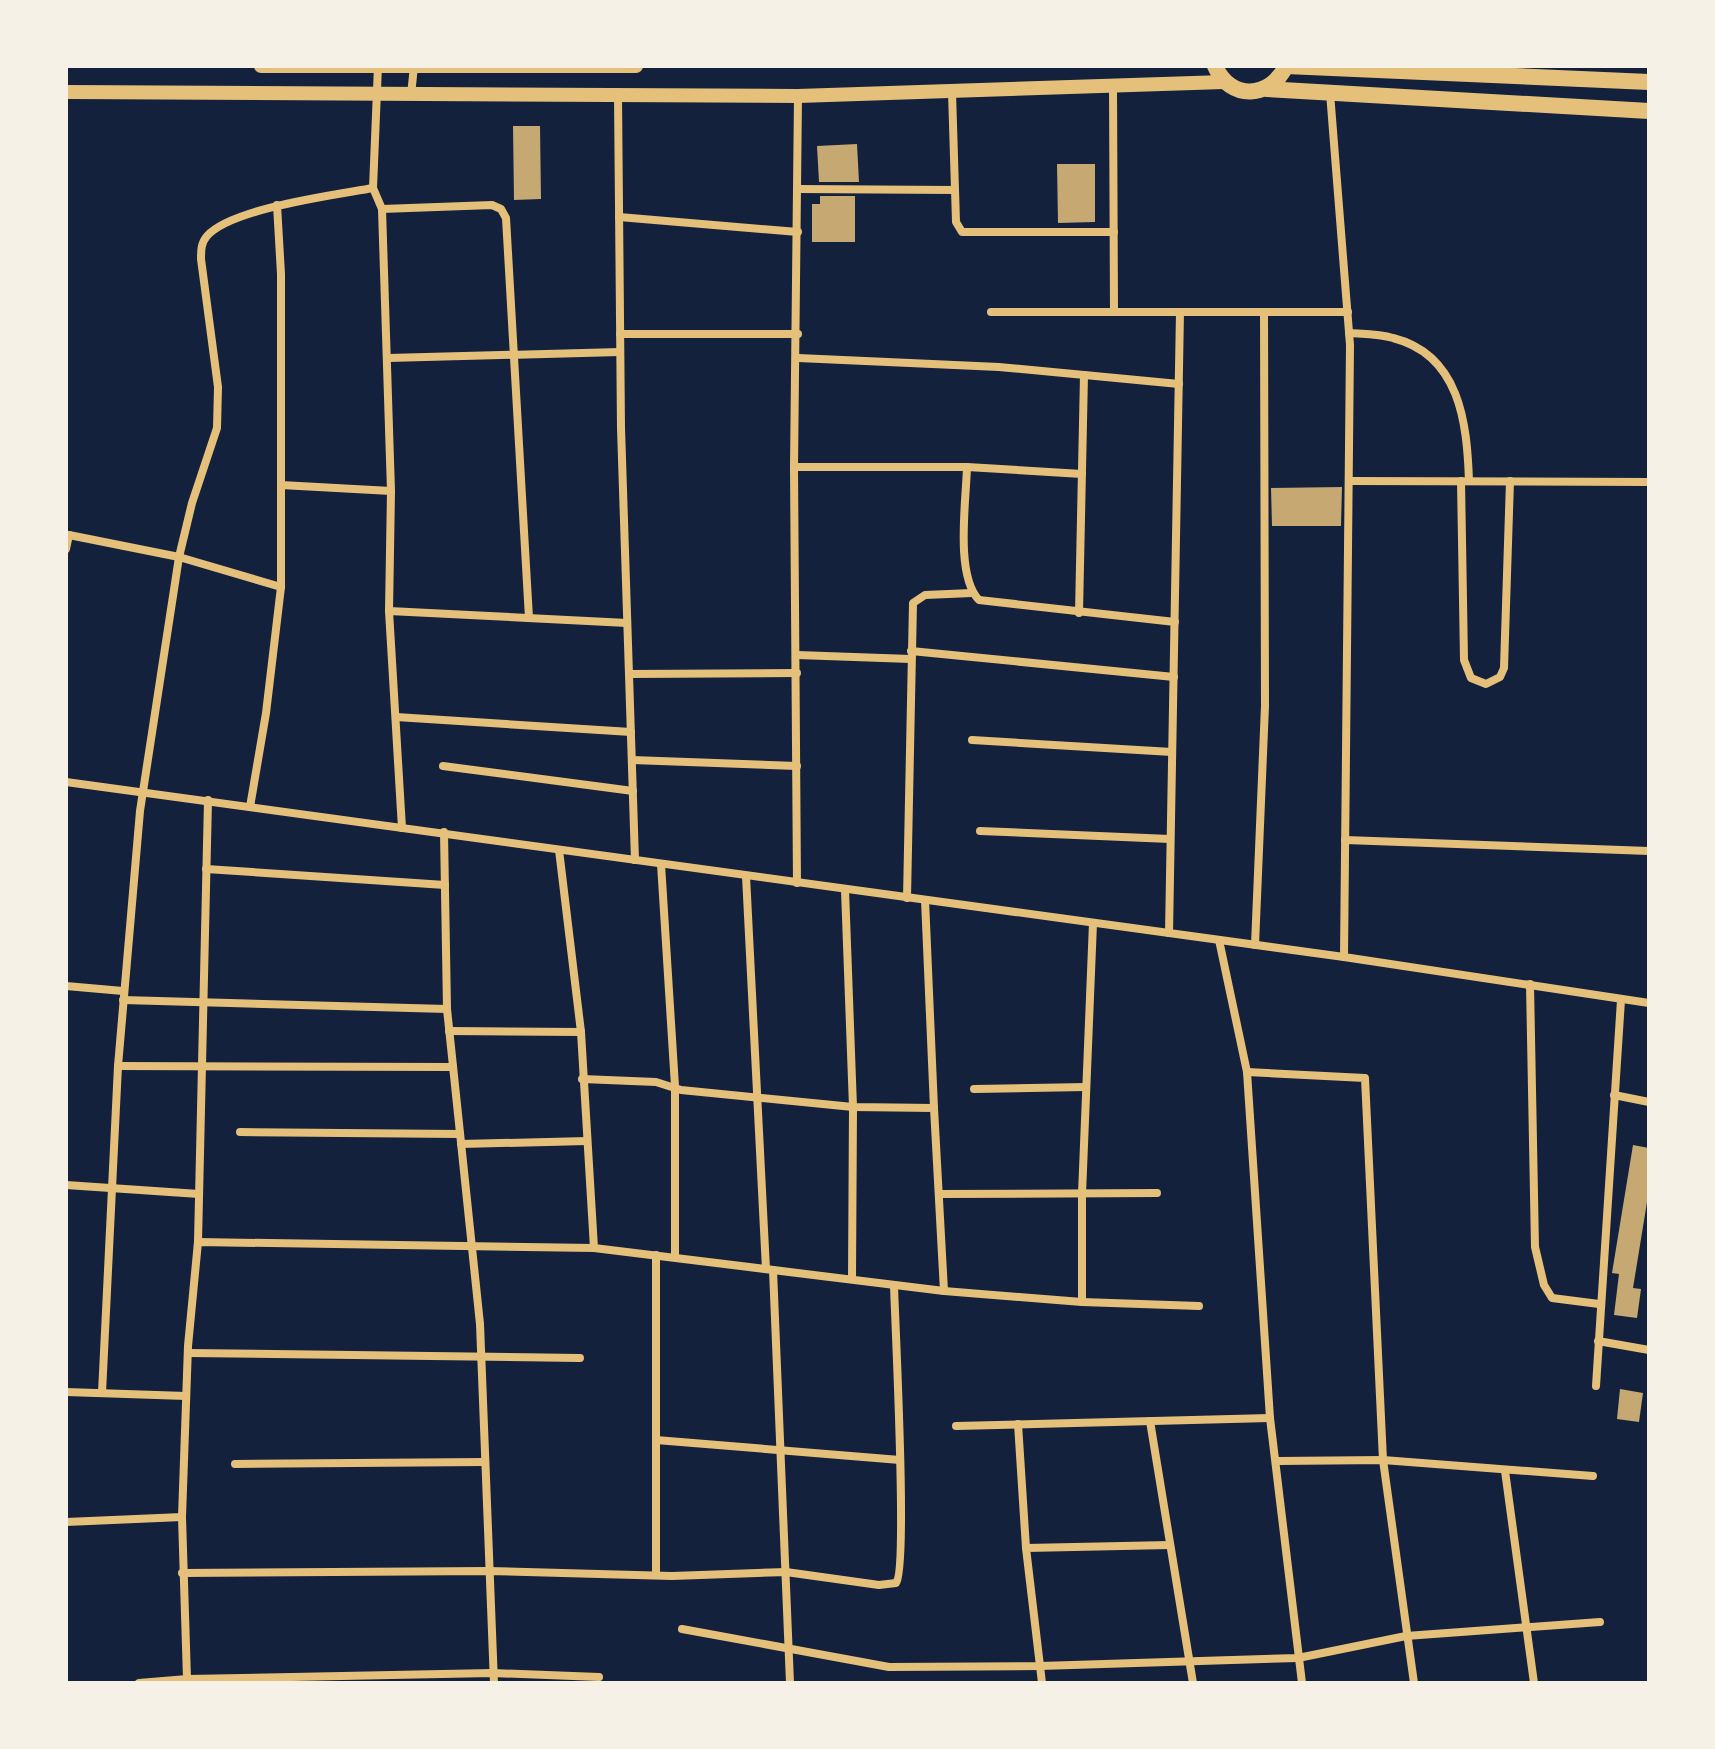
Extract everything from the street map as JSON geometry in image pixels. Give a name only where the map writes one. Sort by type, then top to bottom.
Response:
[{"type":"highway","points":[[1215,66],[1224,82],[1237,91],[1252,93],[1267,89],[1649,111]]},
{"type":"highway","points":[[1267,89],[1278,80],[1286,66],[1649,82]]},
{"type":"main road","points":[[261,66],[636,66]]},
{"type":"main road","points":[[66,92],[798,96],[1224,82]]},
{"type":"street","points":[[378,66],[373,188],[382,209],[391,491],[389,611],[402,828]]},
{"type":"street","points":[[411,96],[414,66]]},
{"type":"street","points":[[1113,87],[1114,312]]},
{"type":"street","points":[[952,92],[958,228],[968,234],[1114,232]]},
{"type":"street","points":[[1330,93],[1349,333],[1344,957]]},
{"type":"street","points":[[618,96],[620,352],[635,860]]},
{"type":"street","points":[[797,883],[794,467],[798,358],[798,96]]},
{"type":"street","points":[[102,1393],[118,1066],[142,790],[179,557],[192,503],[217,428],[218,387],[201,259],[202,243],[210,233],[224,225],[277,205],[373,188]]},
{"type":"street","points":[[798,189],[955,190]]},
{"type":"street","points":[[250,807],[266,713],[281,587],[281,274],[277,205]]},
{"type":"street","points":[[382,209],[492,205],[501,209],[509,230],[529,618]]},
{"type":"street","points":[[619,217],[798,232]]},
{"type":"street","points":[[991,312],[1348,312]]},
{"type":"street","points":[[1169,933],[1180,312]]},
{"type":"street","points":[[1255,945],[1265,706],[1264,312]]},
{"type":"street","points":[[1349,333],[1394,338],[1441,364],[1459,400],[1467,431],[1464,660],[1471,678],[1486,684],[1500,677],[1504,668],[1510,481]]},
{"type":"street","points":[[620,334],[798,334]]},
{"type":"street","points":[[388,358],[620,352]]},
{"type":"street","points":[[798,358],[1084,375],[1179,384]]},
{"type":"street","points":[[1079,613],[1084,375]]},
{"type":"street","points":[[794,467],[967,467],[1082,474]]},
{"type":"street","points":[[967,467],[965,559],[972,593]]},
{"type":"street","points":[[1349,481],[1649,482]]},
{"type":"street","points":[[281,485],[391,491]]},
{"type":"street","points":[[66,549],[68,535],[179,557],[281,587]]},
{"type":"street","points":[[907,898],[913,603],[918,598],[972,593],[991,604],[1175,622]]},
{"type":"street","points":[[389,611],[627,623]]},
{"type":"street","points":[[797,655],[911,655],[1174,677]]},
{"type":"street","points":[[629,674],[797,673]]},
{"type":"street","points":[[396,717],[631,732]]},
{"type":"street","points":[[972,740],[1172,752]]},
{"type":"street","points":[[632,760],[797,766]]},
{"type":"street","points":[[443,766],[633,791]]},
{"type":"street","points":[[66,782],[1344,957],[1649,1003]]},
{"type":"street","points":[[187,1681],[182,1517],[188,1353],[198,1242],[199,1066],[208,800]]},
{"type":"street","points":[[980,831],[1170,839]]},
{"type":"street","points":[[444,832],[447,1009],[481,1357],[493,1678]]},
{"type":"street","points":[[1345,840],[1649,851]]},
{"type":"street","points":[[559,850],[581,1032],[594,1248]]},
{"type":"street","points":[[661,864],[675,1086],[675,1257]]},
{"type":"street","points":[[206,869],[445,885]]},
{"type":"street","points":[[746,876],[756,1097],[781,1450],[790,1683]]},
{"type":"street","points":[[845,890],[853,1107],[852,1279]]},
{"type":"street","points":[[925,900],[944,1291]]},
{"type":"street","points":[[1082,1302],[1082,1194],[1093,923]]},
{"type":"street","points":[[1219,940],[1247,1072],[1270,1418],[1278,1461],[1302,1683]]},
{"type":"street","points":[[1530,984],[1535,1247],[1544,1285],[1552,1298],[1599,1304]]},
{"type":"street","points":[[66,986],[123,996],[202,1002],[447,1009]]},
{"type":"street","points":[[1596,1386],[1621,1000]]},
{"type":"street","points":[[449,1031],[581,1032]]},
{"type":"street","points":[[118,1066],[453,1067]]},
{"type":"street","points":[[1247,1072],[1365,1078],[1373,1302],[1383,1460],[1414,1683]]},
{"type":"street","points":[[582,1079],[675,1086],[681,1090],[853,1107],[934,1108]]},
{"type":"street","points":[[974,1089],[1086,1087]]},
{"type":"street","points":[[1614,1095],[1649,1102]]},
{"type":"street","points":[[240,1132],[587,1141]]},
{"type":"street","points":[[66,1185],[199,1194]]},
{"type":"street","points":[[939,1194],[1157,1193]]},
{"type":"street","points":[[198,1242],[594,1248],[944,1291],[1082,1302],[1199,1306]]},
{"type":"street","points":[[656,1255],[656,1575]]},
{"type":"street","points":[[182,1573],[489,1571],[656,1575],[786,1572],[879,1585],[896,1583],[902,1572],[894,1285]]},
{"type":"street","points":[[1598,1341],[1649,1350]]},
{"type":"street","points":[[188,1353],[580,1358]]},
{"type":"street","points":[[66,1392],[186,1396]]},
{"type":"street","points":[[956,1426],[1270,1418]]},
{"type":"street","points":[[1150,1421],[1193,1683]]},
{"type":"street","points":[[1018,1424],[1026,1548],[1042,1683]]},
{"type":"street","points":[[656,1440],[900,1460]]},
{"type":"street","points":[[1278,1461],[1383,1460],[1593,1476]]},
{"type":"street","points":[[235,1464],[485,1462]]},
{"type":"street","points":[[1505,1471],[1534,1683]]},
{"type":"street","points":[[66,1522],[182,1517]]},
{"type":"street","points":[[1026,1548],[1170,1545]]},
{"type":"street","points":[[682,1629],[889,1667],[1040,1666],[1298,1658],[1406,1636],[1600,1622]]},
{"type":"street","points":[[139,1683],[599,1677]]},
{"type":"building","points":[[513,126],[540,126],[541,199],[514,200]]},
{"type":"building","points":[[857,144],[859,182],[819,182],[817,146]]},
{"type":"building","points":[[1057,164],[1095,164],[1095,222],[1058,223]]},
{"type":"building","points":[[820,196],[855,196],[855,242],[812,242],[812,204],[820,204]]},
{"type":"building","points":[[1342,487],[1341,526],[1272,526],[1271,488]]},
{"type":"building","points":[[1633,1145],[1649,1148],[1649,1190],[1633,1288],[1641,1289],[1637,1318],[1614,1315],[1619,1274],[1612,1273]]},
{"type":"building","points":[[1620,1389],[1643,1393],[1639,1422],[1617,1419]]}]
